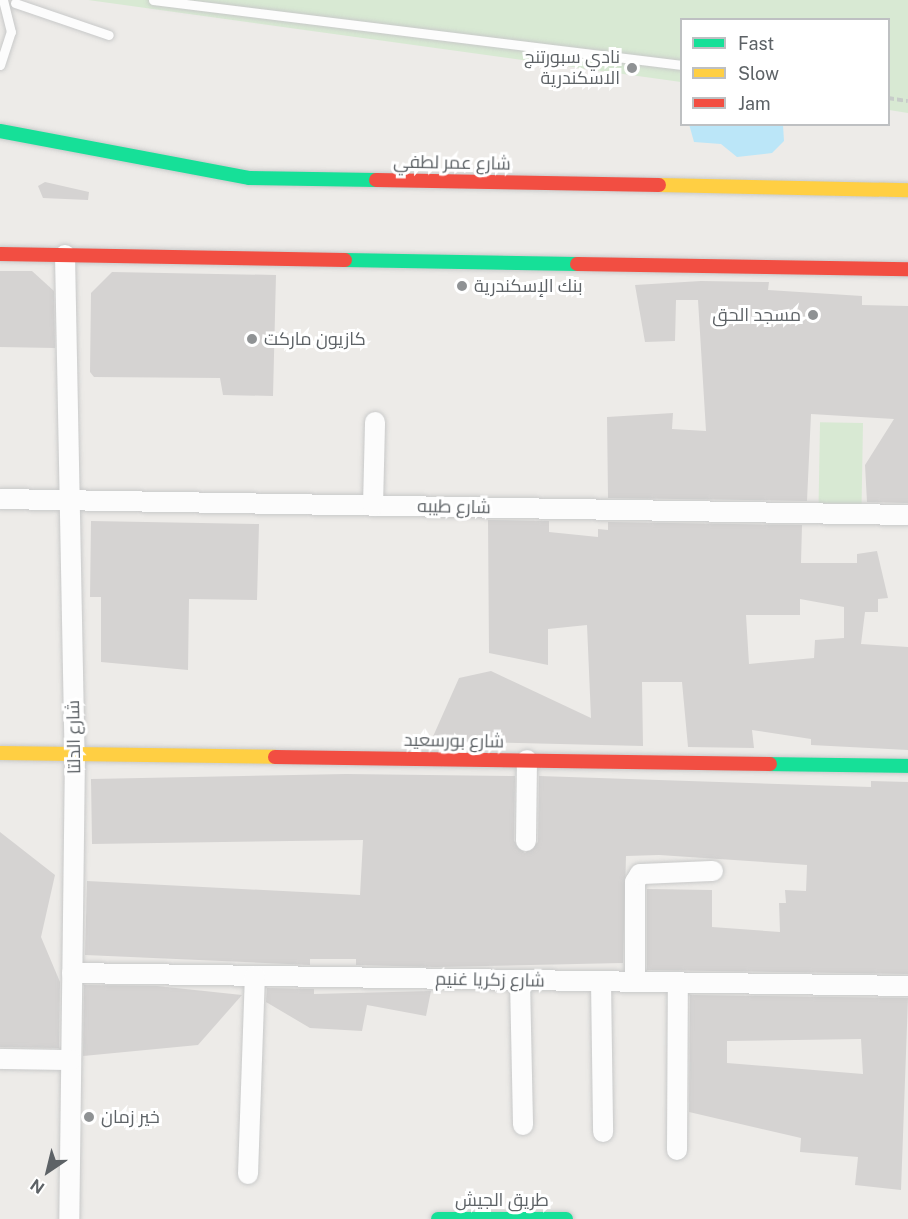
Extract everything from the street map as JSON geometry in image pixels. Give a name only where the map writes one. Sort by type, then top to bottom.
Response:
[{"type":"main road","name":"شارع عمر لطفي","points":[[0,131],[249,178],[908,190]]},
{"type":"main road","points":[[0,254],[908,268]]},
{"type":"main road","name":"شارع بورسعيد","points":[[0,753],[908,766]]},
{"type":"main road","name":"طريق الجيش","points":[[438,1219],[566,1219]]},
{"type":"street","name":"شارع الدلتا","points":[[65,255],[75,754],[69,1219]]},
{"type":"street","points":[[373,506],[375,422]]},
{"type":"street","name":"شارع طيبه","points":[[0,499],[908,515]]},
{"type":"street","points":[[526,842],[527,760]]},
{"type":"street","points":[[635,982],[635,882],[640,874],[713,871]]},
{"type":"street","name":"شارع زكريا غنيم","points":[[72,973],[908,986]]},
{"type":"street","points":[[248,1174],[255,976]]},
{"type":"street","points":[[520,980],[523,1125]]},
{"type":"street","points":[[601,981],[603,1132]]},
{"type":"street","points":[[677,1150],[678,982]]},
{"type":"street","points":[[0,1059],[71,1060]]},
{"type":"lane","points":[[3,0],[11,32]]},
{"type":"lane","points":[[153,0],[680,65]]},
{"type":"lane","points":[[0,65],[11,32],[14,2],[109,35]]},
{"type":"path","points":[[890,98],[908,101]]},
{"type":"green space","name":"نادي سبورتنج الاسكندرية","points":[[88,0],[908,0],[908,113],[890,110],[890,18],[680,18],[680,82]]},
{"type":"green space","points":[[820,422],[863,423],[862,504],[819,503]]},
{"type":"water","points":[[690,126],[783,126],[784,141],[772,153],[737,157],[721,144],[694,142]]},
{"type":"building","points":[[45,182],[89,192],[88,200],[43,198],[38,186]]},
{"type":"building","points":[[0,271],[32,271],[54,291],[55,348],[0,347]]},
{"type":"building","points":[[112,272],[276,275],[273,396],[223,395],[220,378],[94,377],[90,372],[91,293]]},
{"type":"building","points":[[701,281],[769,282],[768,290],[862,296],[862,305],[908,306],[908,503],[867,502],[865,465],[894,419],[811,414],[807,501],[608,498],[607,417],[673,413],[672,429],[706,431],[698,300],[676,300],[675,341],[645,342],[635,285]]},
{"type":"building","points":[[488,520],[549,521],[549,532],[598,537],[598,529],[608,530],[608,522],[802,525],[801,563],[857,563],[857,554],[877,551],[888,598],[878,599],[878,612],[865,612],[861,644],[908,647],[908,750],[811,745],[811,739],[752,730],[754,748],[688,747],[682,682],[642,682],[643,746],[431,741],[459,678],[491,671],[591,718],[587,625],[548,629],[548,665],[489,653]],"holes":[[[800,599],[844,607],[844,638],[815,640],[814,658],[749,664],[746,615],[800,615]]]},
{"type":"building","points":[[91,521],[259,524],[257,600],[189,599],[188,670],[101,662],[101,597],[90,597]]},
{"type":"building","points":[[346,774],[515,776],[514,841],[525,853],[538,842],[539,776],[871,787],[871,781],[908,782],[908,974],[647,970],[647,889],[712,890],[712,927],[780,932],[779,903],[786,903],[785,890],[806,891],[807,865],[659,855],[626,856],[623,963],[436,967],[356,965],[356,959],[310,959],[310,965],[85,955],[87,881],[360,895],[363,840],[92,844],[91,779]]},
{"type":"building","points":[[0,832],[55,875],[41,937],[60,982],[59,1048],[0,1047]]},
{"type":"building","points":[[84,985],[157,986],[242,995],[198,1045],[83,1056]]},
{"type":"building","points":[[267,988],[314,989],[314,994],[431,991],[426,1016],[367,1005],[362,1031],[310,1028],[266,1002]]},
{"type":"building","points":[[690,995],[908,998],[901,1190],[855,1185],[858,1157],[800,1152],[801,1138],[689,1112]],"holes":[[[861,1039],[863,1074],[727,1063],[727,1041]]]},
{"type":"traffic: fast","points":[[0,131],[249,178],[376,180]]},
{"type":"traffic: fast","points":[[345,260],[577,264]]},
{"type":"traffic: fast","points":[[770,764],[908,766]]},
{"type":"traffic: fast","points":[[438,1219],[566,1219]]},
{"type":"traffic: slow","points":[[659,185],[908,190]]},
{"type":"traffic: slow","points":[[0,753],[275,757]]},
{"type":"traffic: jam","points":[[376,180],[659,185]]},
{"type":"traffic: jam","points":[[0,254],[345,260]]},
{"type":"traffic: jam","points":[[577,264],[908,269]]},
{"type":"traffic: jam","points":[[275,757],[770,764]]},
{"type":"place","name":"نادي سبورتنج الاسكندرية","points":[[632,68]]},
{"type":"place","name":"بنك الإسكندرية","points":[[462,286]]},
{"type":"place","name":"مسجد الحق","points":[[813,315]]},
{"type":"place","name":"كازيون ماركت","points":[[252,339]]},
{"type":"place","name":"خير زمان","points":[[89,1117]]}]
